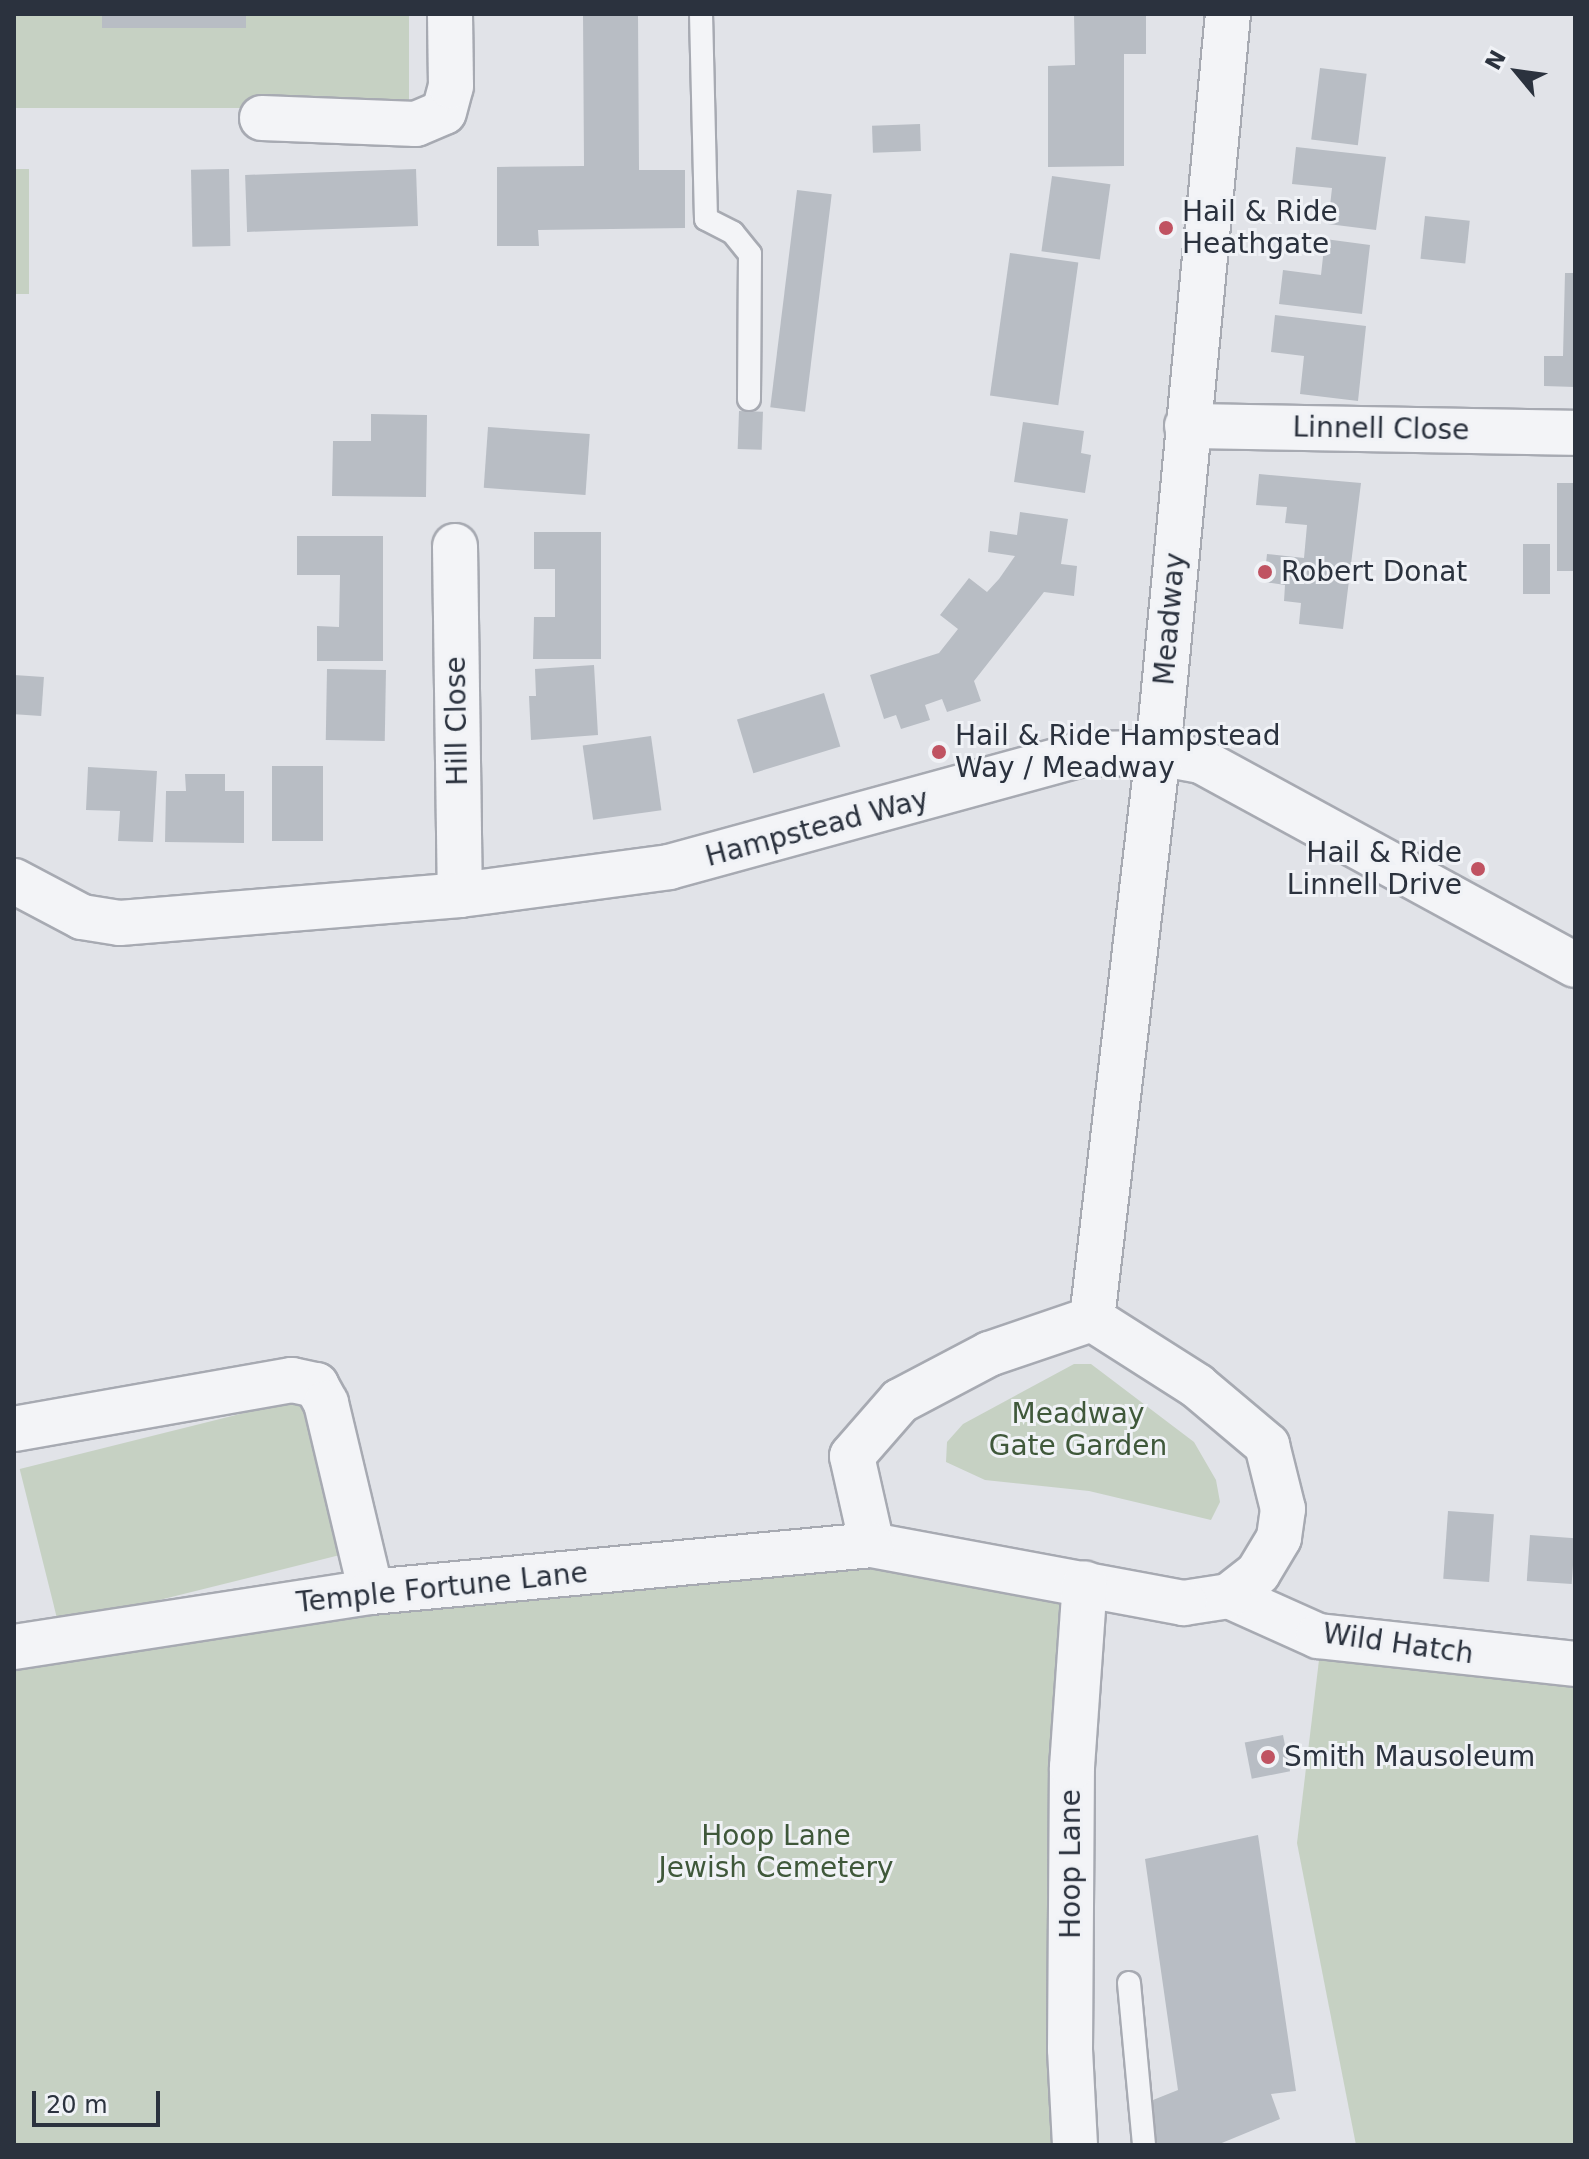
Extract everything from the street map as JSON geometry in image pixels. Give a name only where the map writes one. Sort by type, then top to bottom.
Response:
[{"type":"street","points":[[262,118],[416,124],[444,112],[451,86],[450,14]]},
{"type":"street","name":"Meadway","points":[[1092,1319],[1158,753],[1228,14]]},
{"type":"street","name":"Linnell Close","points":[[1187,426],[1575,433]]},
{"type":"street","name":"Hill Close","points":[[455,546],[460,895]]},
{"type":"street","name":"Hampstead Way","points":[[14,881],[82,917],[120,923],[460,895],[669,867],[1082,754],[1158,753],[1201,761],[1575,965]]},
{"type":"street","points":[[872,1545],[852,1456],[900,1401],[989,1354],[1092,1319],[1197,1386],[1267,1445],[1283,1509],[1279,1538],[1258,1573],[1229,1596]]},
{"type":"street","points":[[14,1429],[292,1380],[316,1385],[326,1403],[371,1592]]},
{"type":"street","name":"Temple Fortune Lane","points":[[14,1647],[371,1592],[872,1545],[1184,1603],[1229,1596]]},
{"type":"street","name":"Hoop Lane","points":[[1075,2145],[1070,2049],[1072,1767],[1085,1583]]},
{"type":"street","name":"Wild Hatch","points":[[1229,1596],[1318,1636],[1575,1664]]},
{"type":"lane","points":[[701,14],[706,219],[733,233],[750,254],[749,399]]},
{"type":"lane","points":[[1129,1983],[1144,2145]]},
{"type":"green space","points":[[14,14],[409,14],[409,108],[14,108]]},
{"type":"green space","points":[[14,169],[29,169],[29,294],[14,294]]},
{"type":"green space","name":"Meadway Gate Garden","points":[[1074,1364],[1091,1364],[1194,1442],[1216,1480],[1220,1502],[1211,1520],[1089,1491],[985,1480],[946,1462],[947,1442],[963,1424]]},
{"type":"green space","points":[[304,1398],[343,1554],[59,1625],[20,1469]]},
{"type":"green space","name":"Hoop Lane Jewish Cemetery","points":[[872,1545],[1085,1583],[1075,2145],[14,2145],[14,1650]]},
{"type":"green space","points":[[1319,1660],[1575,1684],[1575,2145],[1356,2145],[1297,1843]]},
{"type":"building","points":[[102,14],[246,14],[246,28],[102,28]]},
{"type":"building","points":[[583,14],[638,14],[639,170],[685,170],[685,228],[538,230],[539,246],[497,246],[497,167],[584,166]]},
{"type":"building","points":[[1074,14],[1146,14],[1146,54],[1124,54],[1124,166],[1048,167],[1048,66],[1075,65]]},
{"type":"building","points":[[1320,68],[1367,74],[1358,145],[1311,139]]},
{"type":"building","points":[[920,124],[921,151],[873,153],[872,126]]},
{"type":"building","points":[[1296,147],[1386,157],[1376,230],[1328,224],[1332,188],[1292,184]]},
{"type":"building","points":[[229,169],[230,246],[192,247],[191,170]]},
{"type":"building","points":[[416,169],[418,226],[247,232],[245,175]]},
{"type":"building","points":[[1052,176],[1110,184],[1100,259],[1041,251]]},
{"type":"building","points":[[797,190],[832,194],[805,412],[770,407]]},
{"type":"building","points":[[1425,216],[1470,221],[1465,263],[1421,259]]},
{"type":"building","points":[[1325,239],[1370,245],[1362,314],[1279,304],[1283,270],[1321,275]]},
{"type":"building","points":[[1010,253],[1078,263],[1058,405],[990,396]]},
{"type":"building","points":[[1565,273],[1575,273],[1575,387],[1544,386],[1544,356],[1563,356]]},
{"type":"building","points":[[1275,315],[1366,326],[1358,401],[1300,394],[1304,356],[1271,352]]},
{"type":"building","points":[[739,411],[763,412],[762,450],[738,449]]},
{"type":"building","points":[[371,414],[427,415],[426,497],[332,496],[333,441],[371,441]]},
{"type":"building","points":[[1023,422],[1084,431],[1081,453],[1091,455],[1085,493],[1014,482]]},
{"type":"building","points":[[488,427],[590,434],[585,495],[484,488]]},
{"type":"building","points":[[1259,474],[1361,483],[1343,629],[1299,624],[1301,603],[1284,601],[1285,585],[1264,582],[1267,554],[1304,558],[1307,525],[1285,523],[1287,507],[1256,505]]},
{"type":"building","points":[[1557,483],[1575,483],[1575,571],[1557,571]]},
{"type":"building","points":[[1020,512],[1068,519],[1061,564],[1077,566],[1074,596],[1044,592],[974,681],[981,701],[947,712],[942,699],[925,705],[930,720],[901,729],[896,715],[884,719],[870,675],[939,653],[958,629],[940,615],[969,578],[987,592],[999,579],[1015,556],[988,552],[990,531],[1017,535]]},
{"type":"building","points":[[534,532],[601,532],[601,659],[533,659],[534,617],[555,617],[555,569],[534,569]]},
{"type":"building","points":[[297,536],[383,536],[383,661],[317,661],[317,626],[339,627],[340,575],[297,575]]},
{"type":"building","points":[[1523,544],[1550,544],[1550,594],[1523,594]]},
{"type":"building","points":[[594,665],[598,735],[531,740],[529,696],[536,696],[535,669]]},
{"type":"building","points":[[327,669],[386,670],[385,741],[326,740]]},
{"type":"building","points":[[14,675],[44,677],[41,716],[14,714]]},
{"type":"building","points":[[824,693],[840,747],[753,773],[737,720]]},
{"type":"building","points":[[651,736],[661,810],[593,820],[583,746]]},
{"type":"building","points":[[272,766],[323,766],[323,841],[272,841]]},
{"type":"building","points":[[88,767],[157,771],[153,842],[118,841],[120,811],[86,810]]},
{"type":"building","points":[[185,774],[225,774],[225,791],[244,791],[244,843],[165,842],[166,791],[186,791]]},
{"type":"building","points":[[1448,1511],[1494,1514],[1489,1582],[1443,1579]]},
{"type":"building","points":[[1530,1535],[1575,1538],[1572,1584],[1527,1581]]},
{"type":"building","name":"Smith Mausoleum","points":[[1283,1735],[1290,1771],[1252,1779],[1245,1742]]},
{"type":"building","points":[[1258,1835],[1296,2091],[1271,2094],[1280,2119],[1217,2145],[1156,2145],[1148,2102],[1178,2090],[1145,1859]]},
{"type":"place","name":"Hail & Ride Heathgate","points":[[1166,228]]},
{"type":"place","name":"Robert Donat","points":[[1265,572]]},
{"type":"place","name":"Hail & Ride Hampstead Way / Meadway","points":[[939,752]]},
{"type":"place","name":"Hail & Ride Linnell Drive","points":[[1478,869]]},
{"type":"place","name":"Smith Mausoleum","points":[[1268,1757]]}]
